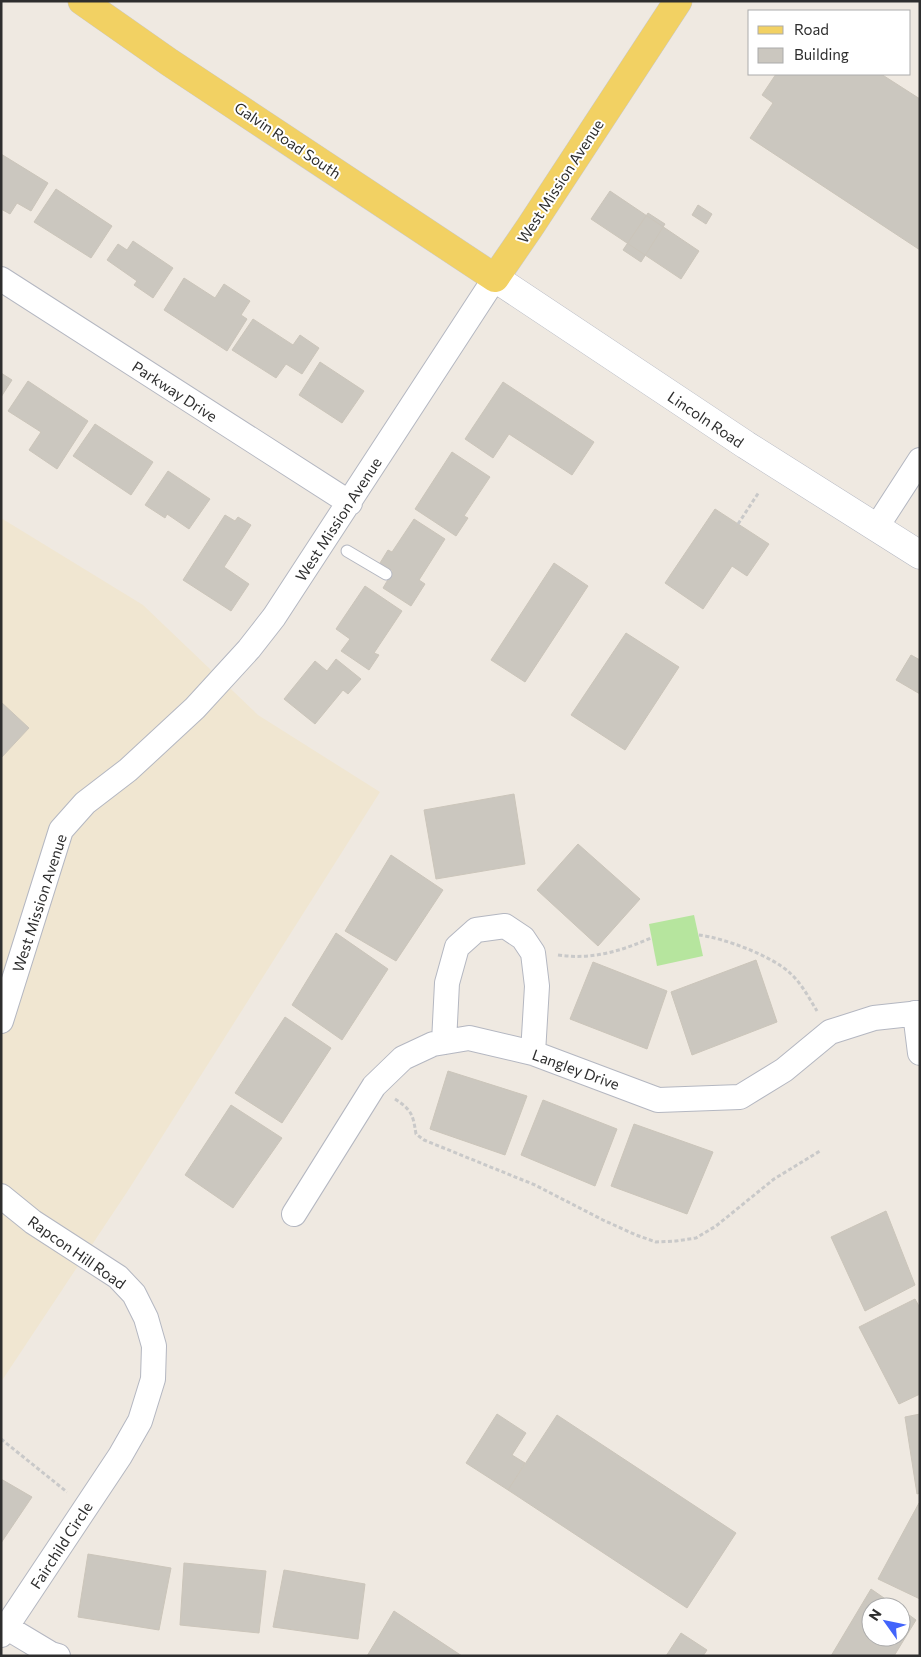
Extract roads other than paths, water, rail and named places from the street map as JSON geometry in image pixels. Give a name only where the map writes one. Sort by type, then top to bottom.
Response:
[{"type":"main road","name":"West Mission Avenue","points":[[495,278],[678,1]]},
{"type":"main road","name":"Galvin Road South","points":[[86,3],[169,62],[495,278]]},
{"type":"street","name":"West Mission Avenue","points":[[1,1021],[61,830],[85,803],[128,770],[195,708],[249,649],[274,617],[350,503],[495,278]]},
{"type":"street","name":"Lincoln Road","points":[[495,278],[746,445],[920,555]]},
{"type":"street","name":"Parkway Drive","points":[[1,279],[350,503]]},
{"type":"street","points":[[876,528],[920,460]]},
{"type":"street","points":[[444,1042],[447,983],[457,947],[476,930],[505,926],[523,938],[533,953],[537,986],[533,1053]]},
{"type":"street","points":[[917,1013],[920,1053]]},
{"type":"street","name":"Langley Drive","points":[[294,1214],[374,1086],[403,1058],[433,1044],[469,1038],[533,1053],[658,1100],[740,1097],[784,1070],[830,1032],[874,1018],[917,1013]]},
{"type":"street","name":"Rapcon Hill Road","points":[[1,1196],[34,1222],[118,1277],[134,1294],[146,1318],[154,1346],[153,1379],[140,1421],[120,1456]]},
{"type":"street","name":"Fairchild Circle","points":[[4,1631],[120,1456]]},
{"type":"street","points":[[4,1631],[58,1656]]},
{"type":"lane","points":[[347,551],[386,574]]}]
